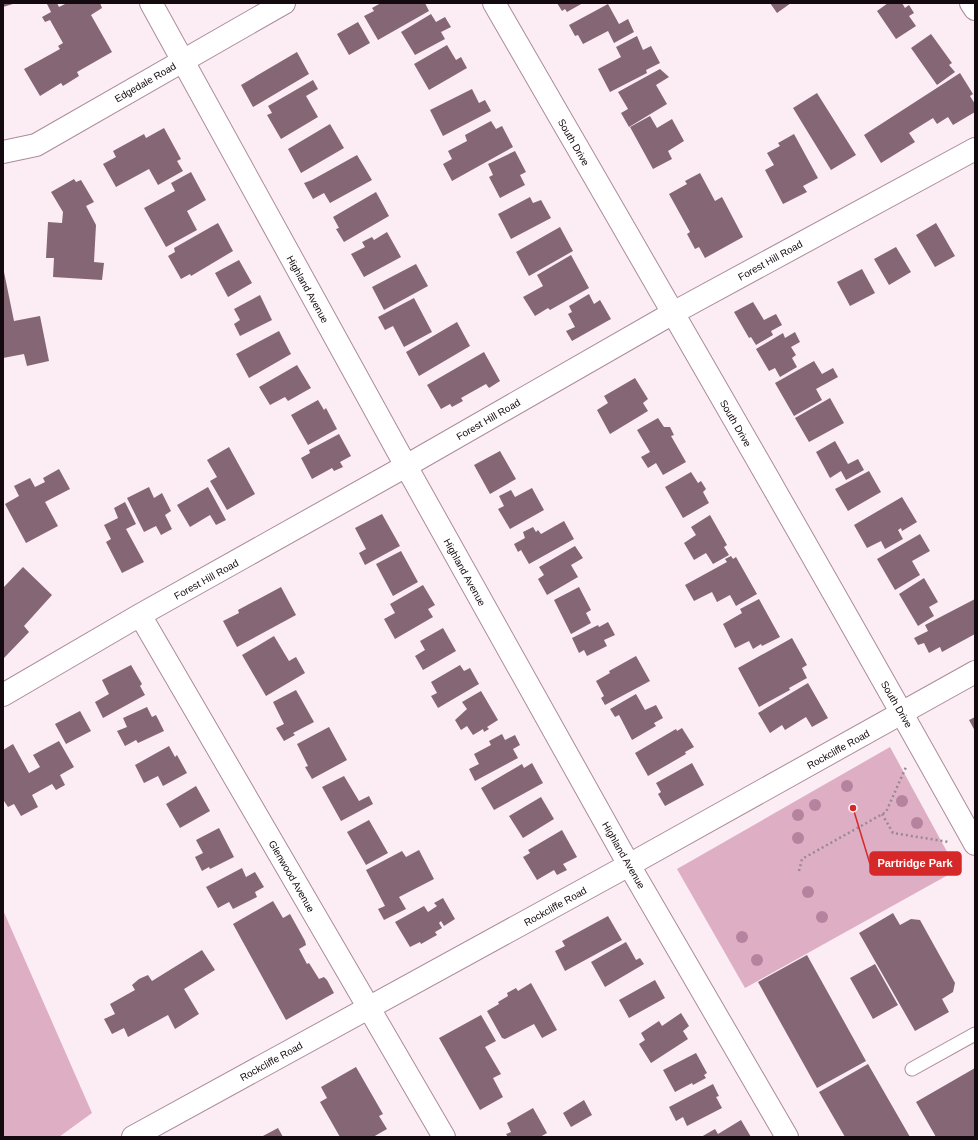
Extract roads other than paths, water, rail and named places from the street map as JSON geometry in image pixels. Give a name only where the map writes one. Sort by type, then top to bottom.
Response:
[{"type":"street","name":"Highland Avenue","points":[[151,3],[406,466],[629,865],[787,1137]]},
{"type":"street","name":"Edgedale Road","points":[[3,152],[36,145],[182,60],[284,3]]},
{"type":"street","name":"South Drive","points":[[494,3],[902,713],[975,844]]},
{"type":"street","points":[[971,3],[975,9]]},
{"type":"street","name":"Forest Hill Road","points":[[3,695],[140,615],[406,466],[673,313],[975,148]]},
{"type":"street","name":"Glenwood Avenue","points":[[140,615],[444,1137]]},
{"type":"street","name":"Rockcliffe Road","points":[[133,1137],[629,865],[975,672]]},
{"type":"lane","points":[[912,1069],[975,1034]]},
{"type":"place","name":"Partridge Park","points":[[853,808]]}]
